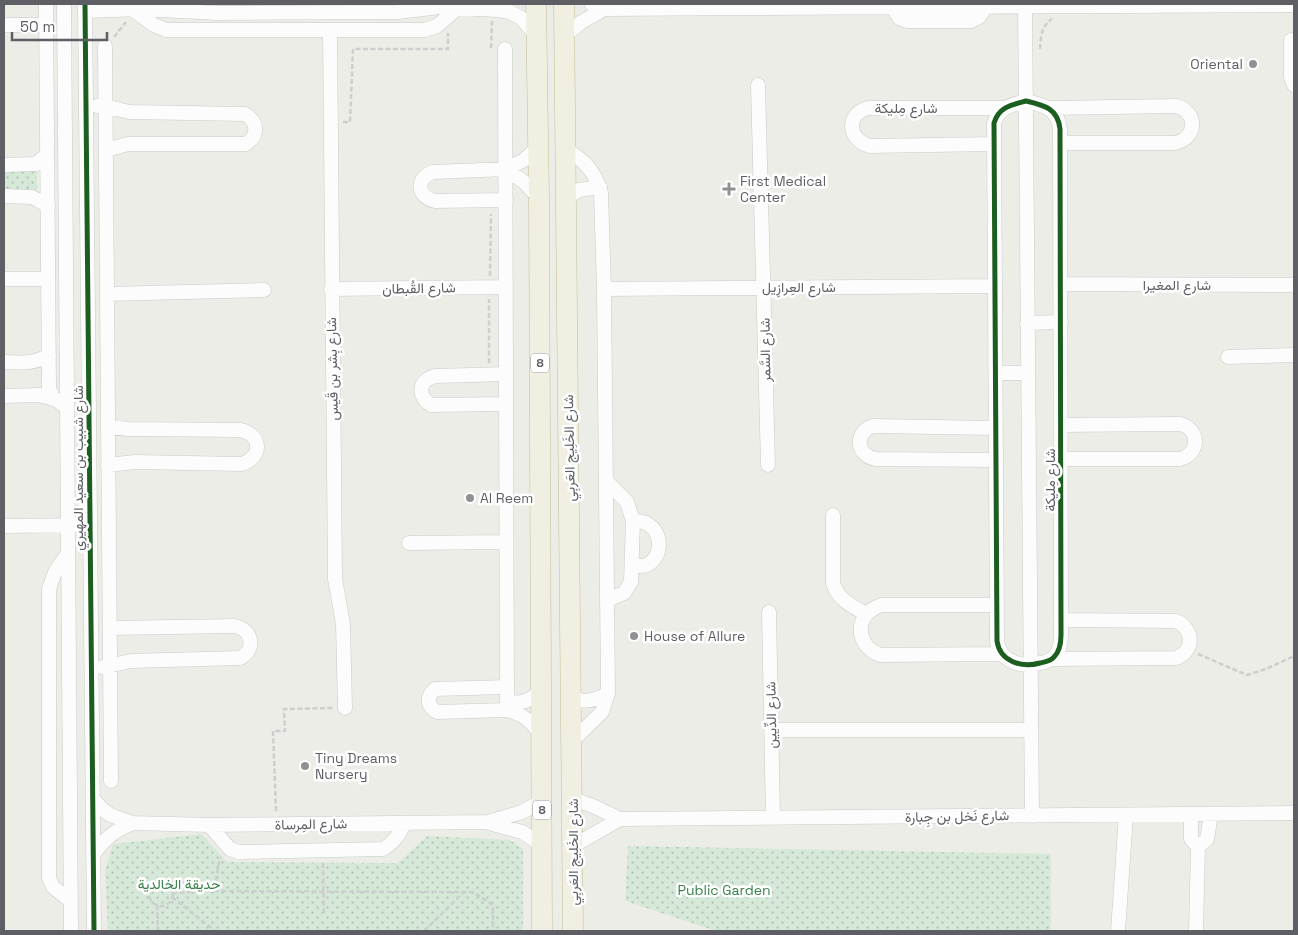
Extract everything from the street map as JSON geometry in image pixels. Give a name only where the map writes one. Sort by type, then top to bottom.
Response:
[{"type":"highway","name":"شارع الخَلِيج العَربِي","points":[[536,4],[539,146],[542,931]]},
{"type":"highway","name":"شارع الخَلِيج العَربِي","points":[[564,4],[573,931]]},
{"type":"street","points":[[46,4],[49,388],[53,397],[62,404]]},
{"type":"street","name":"شارع شبيب بن سعيد المهيري","points":[[64,4],[65,137],[62,404],[68,525],[71,931]]},
{"type":"street","points":[[564,36],[598,6],[893,8],[949,5],[986,7],[1025,5],[1294,5]]},
{"type":"street","name":"شارع مِليكة","points":[[1025,5],[1032,816]]},
{"type":"street","points":[[86,8],[142,12],[211,13],[276,8],[398,12],[433,7],[506,7],[510,12],[521,18],[537,36]]},
{"type":"street","points":[[433,7],[438,16],[438,21],[433,28]]},
{"type":"street","points":[[893,8],[900,18],[907,21],[967,21],[979,17],[986,7]]},
{"type":"street","name":"شارع شبيب بن سعيد المهيري","points":[[86,8],[94,931]]},
{"type":"street","points":[[142,12],[158,28],[166,30],[425,30],[433,28],[458,8]]},
{"type":"street","points":[[4,25],[46,25]]},
{"type":"street","name":"شارع بِشر بن قَيس","points":[[330,30],[334,579],[343,624],[345,708]]},
{"type":"street","points":[[1291,40],[1291,77],[1294,85]]},
{"type":"street","points":[[105,46],[111,781]]},
{"type":"street","points":[[505,49],[507,706]]},
{"type":"street","name":"شارع السَّمر","points":[[758,85],[768,466]]},
{"type":"street","points":[[47,90],[65,89]]},
{"type":"street","points":[[1026,101],[1050,108],[1177,106],[1189,114],[1192,124],[1189,135],[1181,142],[1175,143],[1060,142]]},
{"type":"street","name":"شارع مِليكة","points":[[994,144],[870,146],[855,137],[852,125],[855,116],[863,109],[868,108],[1004,108],[1026,101]]},
{"type":"street","points":[[86,106],[105,106],[125,112],[245,114],[254,122],[256,129],[255,135],[246,144],[128,144],[106,150]]},
{"type":"street","points":[[1002,654],[997,641],[994,123],[996,117],[1004,108]]},
{"type":"street","name":"شارع مِليكة","points":[[1050,108],[1057,116],[1059,122],[1060,142],[1062,620],[1061,644],[1053,659]]},
{"type":"street","points":[[65,137],[87,136]]},
{"type":"street","points":[[506,200],[429,200],[424,196],[420,184],[423,178],[434,172],[506,169],[524,160],[539,146]]},
{"type":"street","points":[[566,150],[584,163],[593,174],[600,187],[603,204],[608,693],[602,712],[571,742]]},
{"type":"street","points":[[4,165],[36,164],[47,155]]},
{"type":"street","points":[[506,169],[524,182],[539,198]]},
{"type":"street","points":[[566,198],[579,190],[600,187]]},
{"type":"street","points":[[4,196],[32,196],[48,206]]},
{"type":"street","points":[[4,279],[48,279]]},
{"type":"street","name":"شارع المغيرا","points":[[1060,284],[1294,285]]},
{"type":"street","name":"شارع القُبطان","points":[[331,289],[506,286]]},
{"type":"street","name":"شارع العِرازِيل","points":[[604,289],[994,286]]},
{"type":"street","points":[[107,294],[264,290]]},
{"type":"street","points":[[1028,323],[1060,322]]},
{"type":"street","points":[[4,362],[32,363],[49,355]]},
{"type":"street","points":[[1228,357],[1294,355]]},
{"type":"street","points":[[89,372],[107,372]]},
{"type":"street","points":[[996,373],[1028,373]]},
{"type":"street","points":[[506,374],[436,376],[430,377],[421,388],[425,401],[431,405],[506,404]]},
{"type":"street","name":"شارع شبيب بن سعيد المهيري","points":[[4,396],[40,395],[62,404]]},
{"type":"street","name":"شارع مِليكة","points":[[1061,425],[1180,424],[1190,428],[1196,442],[1189,455],[1180,459],[1061,459]]},
{"type":"street","points":[[996,428],[873,426],[864,430],[859,444],[863,453],[876,459],[996,460]]},
{"type":"street","points":[[108,427],[129,429],[240,430],[253,436],[257,442],[257,450],[254,457],[249,462],[241,464],[135,462],[108,465]]},
{"type":"street","points":[[606,481],[627,502],[633,521],[632,578],[627,590],[607,600]]},
{"type":"street","points":[[833,515],[833,584],[835,591],[846,603],[866,614]]},
{"type":"street","points":[[632,565],[643,566],[652,561],[660,544],[656,532],[648,522],[633,521]]},
{"type":"street","points":[[4,526],[90,525]]},
{"type":"street","points":[[409,543],[506,542]]},
{"type":"street","points":[[68,553],[52,578],[49,590],[49,878],[53,887],[71,900]]},
{"type":"street","points":[[997,605],[882,605],[866,614],[861,626],[862,638],[868,649],[880,655],[1002,654],[1014,662],[1030,666],[1053,659],[1170,659],[1180,656],[1190,645],[1190,635],[1185,626],[1176,621],[1062,620]]},
{"type":"street","name":"شارع الدِّيين","points":[[769,612],[773,818]]},
{"type":"street","points":[[91,667],[110,666],[131,661],[240,658],[250,650],[251,644],[247,632],[235,626],[110,628]]},
{"type":"street","points":[[507,687],[440,688],[430,693],[428,699],[432,709],[437,712],[507,706],[526,702],[535,697],[541,690]]},
{"type":"street","points":[[571,698],[590,701],[608,693]]},
{"type":"street","points":[[507,706],[536,726],[541,736]]},
{"type":"street","points":[[772,730],[1031,730]]},
{"type":"street","name":"شارع المِرساة","points":[[93,798],[110,815],[133,823],[208,826],[488,822],[522,812],[542,801]]},
{"type":"street","name":"شارع نَخل بن جِبارة","points":[[573,799],[602,810],[620,820]]},
{"type":"street","points":[[1191,814],[1191,839],[1198,847],[1196,931]]},
{"type":"street","points":[[1198,847],[1207,839],[1211,814]]},
{"type":"street","name":"شارع نَخل بن جِبارة","points":[[573,846],[620,820],[1294,814]]},
{"type":"street","points":[[1118,931],[1126,815]]},
{"type":"street","name":"شارع المِرساة","points":[[488,822],[517,830],[542,844]]},
{"type":"street","name":"شارع المِرساة","points":[[93,855],[110,835],[133,823]]},
{"type":"street","points":[[208,826],[223,844],[239,852],[383,849],[397,838],[406,823]]},
{"type":"path","points":[[105,46],[142,12]]},
{"type":"path","points":[[1039,55],[1042,30],[1049,21],[1055,18]]},
{"type":"path","points":[[330,121],[350,122],[352,49],[448,49],[448,31]]},
{"type":"path","points":[[1188,649],[1247,675],[1266,669],[1294,656]]},
{"type":"path","points":[[276,824],[273,731],[285,731],[284,709],[345,708]]},
{"type":"path","points":[[214,891],[223,844]]},
{"type":"path","points":[[323,850],[324,914]]},
{"type":"path","points":[[172,895],[169,902],[164,906],[157,906],[152,902],[149,890],[159,882],[165,883],[170,887],[172,895],[215,931]]},
{"type":"path","points":[[172,895],[214,891],[473,892],[492,905],[493,931]]},
{"type":"path","points":[[424,931],[464,892]]},
{"type":"path","points":[[157,906],[158,931]]},
{"type":"green space","points":[[4,171],[37,171],[37,194],[4,195]]},
{"type":"green space","name":"حديقة الخالدية","points":[[202,834],[227,862],[398,863],[427,836],[510,840],[523,849],[523,931],[108,931],[105,870],[113,844]]},
{"type":"green space","name":"Public Garden","points":[[628,846],[1051,854],[1051,931],[716,931],[625,901]]},
{"type":"cycle path","points":[[85,4],[94,931]]},
{"type":"cycle path","points":[[1026,101],[1044,106],[1053,112],[1059,122],[1060,129],[1061,635],[1059,650],[1053,658],[1044,662],[1026,665],[1007,659],[1002,654],[997,641],[994,123],[1002,110],[1026,101]]},
{"type":"place","name":"Oriental","points":[[1253,64]]},
{"type":"place","name":"First Medical Center","points":[[729,189]]},
{"type":"place","name":"Al Reem","points":[[470,498]]},
{"type":"place","name":"House of Allure","points":[[634,636]]},
{"type":"place","name":"Tiny Dreams Nursery","points":[[305,766]]}]
